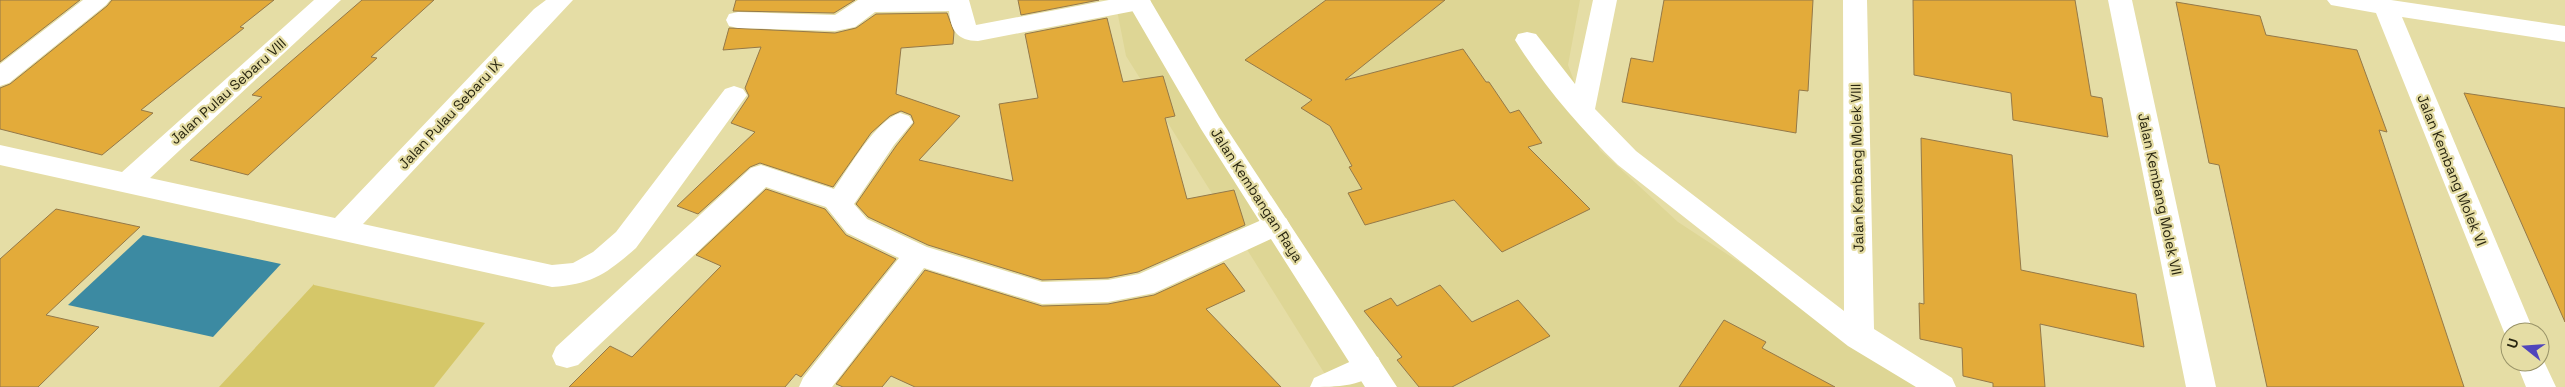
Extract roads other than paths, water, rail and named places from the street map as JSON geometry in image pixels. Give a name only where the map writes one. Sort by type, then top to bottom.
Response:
[{"type":"street","points":[[0,77],[98,0]]},
{"type":"street","name":"Jalan Pulau Sebaru VIII","points":[[127,183],[329,0]]},
{"type":"street","name":"Jalan Pulau Sebaru IX","points":[[341,230],[543,15],[561,0]]},
{"type":"street","points":[[1582,111],[1605,0]]},
{"type":"street","name":"Jalan Kembang Molek VIII","points":[[1855,0],[1859,336]]},
{"type":"street","name":"Jalan Kembang Molek VII","points":[[2120,0],[2201,387]]},
{"type":"street","points":[[2339,0],[2565,34]]},
{"type":"street","points":[[738,20],[835,23],[846,21],[860,8],[869,4],[957,3],[960,5],[963,26],[970,33],[978,33],[1138,1]]},
{"type":"street","name":"Jalan Kembangan Raya","points":[[1138,1],[1210,123],[1375,376]]},
{"type":"street","name":"Jalan Kembang Molek VI","points":[[2386,7],[2515,322]]},
{"type":"street","points":[[1527,40],[1602,135],[1627,158],[1859,336],[1941,387]]},
{"type":"street","points":[[0,155],[523,272],[552,276],[578,274],[603,260],[626,240],[734,95]]},
{"type":"street","points":[[900,122],[885,138],[840,201],[840,207],[856,226],[918,255],[1042,293],[1108,291],[1144,285],[1276,225]]},
{"type":"street","points":[[567,356],[761,175],[840,201]]},
{"type":"street","points":[[814,387],[918,255]]},
{"type":"street","points":[[2535,372],[2541,387]]},
{"type":"street","points":[[1325,387],[1375,376]]},
{"type":"water","points":[[143,235],[281,264],[213,337],[68,305]]}]
